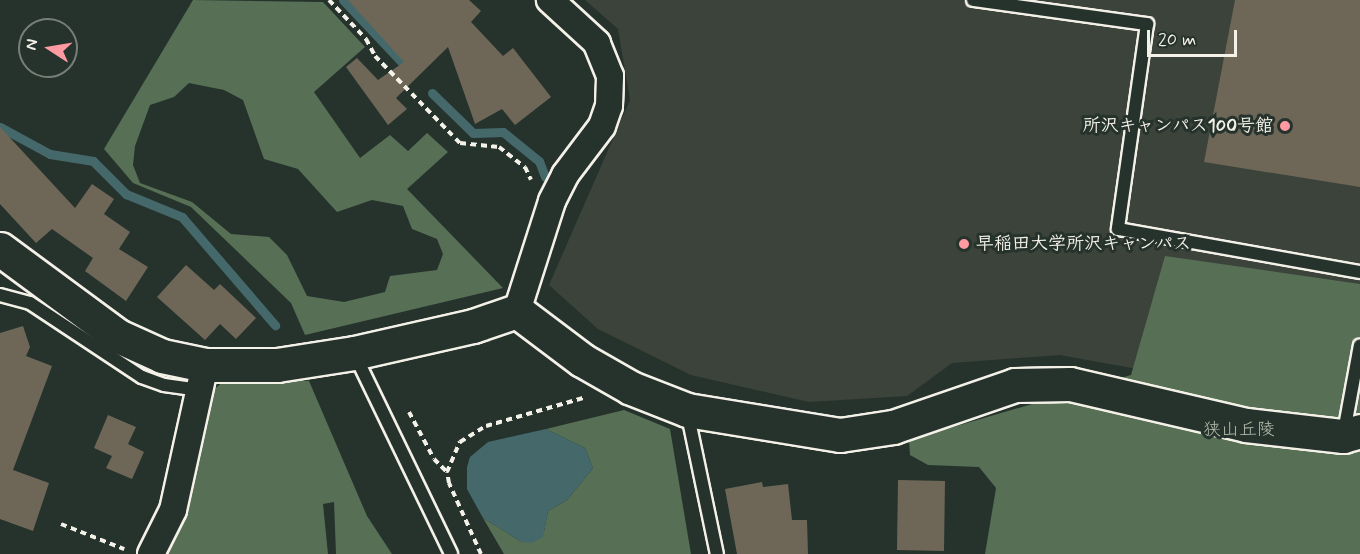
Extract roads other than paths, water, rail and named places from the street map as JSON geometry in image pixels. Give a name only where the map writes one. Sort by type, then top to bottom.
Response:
[{"type":"street","points":[[517,310],[552,201],[564,175],[602,126],[609,106],[610,76],[597,43],[550,0]]},
{"type":"street","points":[[0,249],[118,336],[202,378],[354,353],[473,326],[517,310]]},
{"type":"street","points":[[517,310],[582,360],[627,386],[687,410],[840,435],[893,427],[1015,385],[1070,384],[1246,425],[1351,433]]},
{"type":"street","points":[[151,554],[173,510],[202,378]]},
{"type":"lane","points":[[973,0],[1147,24],[1118,229],[1360,272]]},
{"type":"lane","points":[[0,295],[30,303],[153,382],[202,378]]},
{"type":"lane","points":[[1351,433],[1360,345]]},
{"type":"lane","points":[[354,353],[451,554]]},
{"type":"lane","points":[[687,410],[717,554]]},
{"type":"water","points":[[546,429],[585,448],[593,468],[567,500],[548,511],[543,537],[532,543],[522,542],[483,518],[467,489],[467,467],[470,457],[488,442]]},
{"type":"waterway","points":[[343,0],[411,72]]},
{"type":"waterway","points":[[432,93],[473,133],[503,132],[539,161],[545,177]]},
{"type":"waterway","points":[[0,127],[50,154],[93,161],[126,194],[182,217],[275,325]]},
{"type":"place","name":"所沢キャンパス100号館","points":[[1285,126]]},
{"type":"place","name":"早稲田大学所沢キャンパス","points":[[964,244]]},
{"type":"park label","name":"狭山丘陵","points":[[1239,430]]}]
